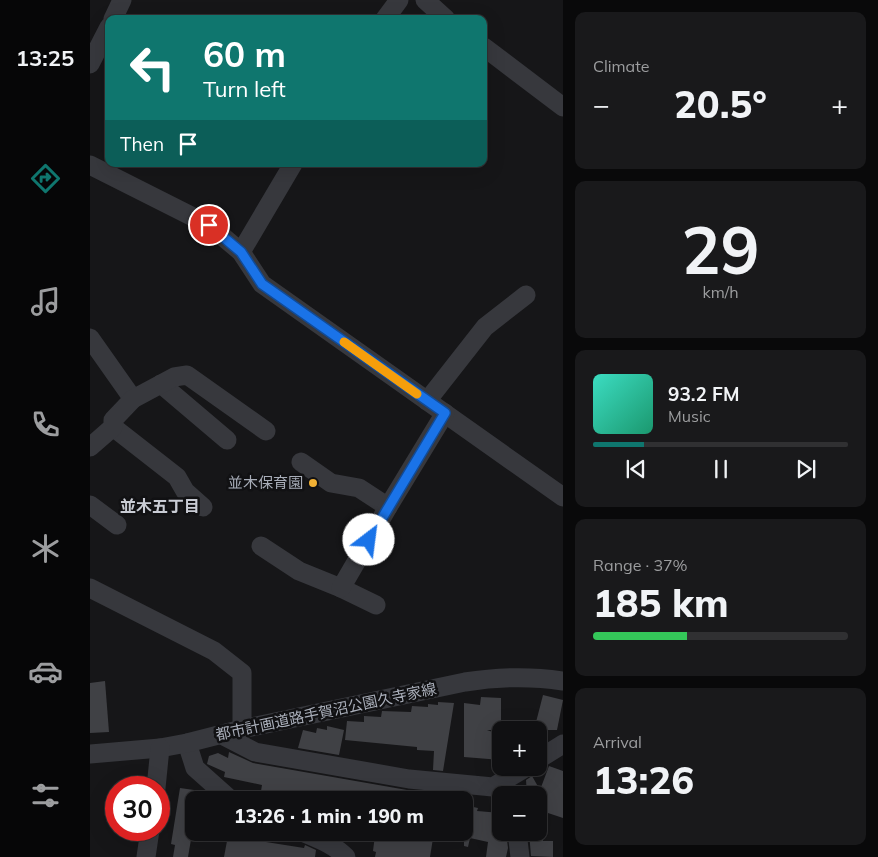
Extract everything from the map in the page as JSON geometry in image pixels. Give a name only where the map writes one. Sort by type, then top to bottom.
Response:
[{"type":"street","points":[[115,15],[122,0]]},
{"type":"street","points":[[388,15],[399,0]]},
{"type":"street","points":[[90,64],[103,32]]},
{"type":"street","points":[[487,49],[563,107]]},
{"type":"street","points":[[90,165],[209,225],[241,252],[262,284],[563,497]]},
{"type":"street","points":[[241,252],[291,167]]},
{"type":"street","points":[[427,401],[485,327],[526,296]]},
{"type":"street","points":[[90,338],[133,399]]},
{"type":"street","points":[[90,447],[113,427],[113,420],[133,399],[174,377],[187,375],[266,431]]},
{"type":"street","points":[[161,384],[227,440]]},
{"type":"street","points":[[342,588],[445,413]]},
{"type":"street","points":[[113,427],[177,477],[185,491],[203,507]]},
{"type":"street","points":[[301,462],[331,483],[359,488],[388,507]]},
{"type":"street","points":[[90,505],[117,525]]},
{"type":"street","points":[[261,546],[299,571],[342,588],[376,605]]},
{"type":"street","points":[[90,573],[97,591],[214,651],[242,673],[242,729]]},
{"type":"street","name":"都市計画道路手賀沼公園久寺家線","points":[[90,754],[160,748],[187,743],[242,729],[465,682],[511,678],[563,681]]},
{"type":"street","points":[[222,735],[255,752],[409,779],[492,790]]},
{"type":"street","points":[[187,743],[195,768],[221,791]]},
{"type":"street","points":[[547,754],[563,744]]},
{"type":"street","points":[[157,776],[160,748]]},
{"type":"street","points":[[503,786],[515,776]]},
{"type":"street","points":[[146,857],[148,841]]},
{"type":"street","points":[[323,841],[339,850],[346,857]]},
{"type":"street","points":[[518,841],[520,857]]},
{"type":"building","points":[[105,681],[109,732],[90,733],[90,683]]},
{"type":"building","points":[[543,695],[563,700],[557,730],[547,730],[547,721],[536,721]]},
{"type":"building","points":[[481,697],[501,698],[501,721],[492,721],[492,730],[487,730],[492,732],[492,759],[464,757],[464,703],[480,705]]},
{"type":"building","points":[[438,702],[454,703],[443,771],[433,770],[434,751],[417,750],[417,747],[345,740],[347,721],[364,722],[364,716],[381,717],[382,711],[411,712],[412,706],[428,707],[428,704],[438,705]]},
{"type":"building","points":[[327,726],[344,730],[339,755],[298,748],[303,730],[316,733],[317,728],[327,730]]},
{"type":"building","points":[[229,752],[253,763],[420,791],[261,791],[262,785],[224,777],[225,772],[207,764],[209,756],[218,753],[228,758]]},
{"type":"building","points":[[549,766],[563,771],[563,818],[547,813],[547,786],[542,786],[545,776],[547,776]]},
{"type":"building","points":[[532,776],[538,786],[526,786],[526,780]]},
{"type":"building","points":[[180,788],[194,790],[185,791],[185,841],[191,841],[188,857],[173,857],[175,845],[171,844]]},
{"type":"building","points":[[473,807],[478,808],[477,811],[492,812],[492,841],[507,841],[506,857],[486,857],[488,842],[473,839]]},
{"type":"building","points":[[227,841],[266,841],[304,848],[305,845],[316,850],[315,857],[224,857]]},
{"type":"building","points":[[374,841],[433,841],[430,857],[375,857],[376,852],[373,851]]},
{"type":"building","points":[[464,841],[469,841],[468,847],[464,846]]},
{"type":"building","points":[[530,841],[553,841],[553,857],[531,856]]},
{"type":"slow traffic","points":[[344,342],[417,394]]},
{"type":"place","name":"並木保育園","points":[[313,483]]},
{"type":"district","name":"並木五丁目","points":[[160,506]]},
{"type":"route","points":[[209,225],[241,252],[262,284],[445,413],[369,540]]}]
